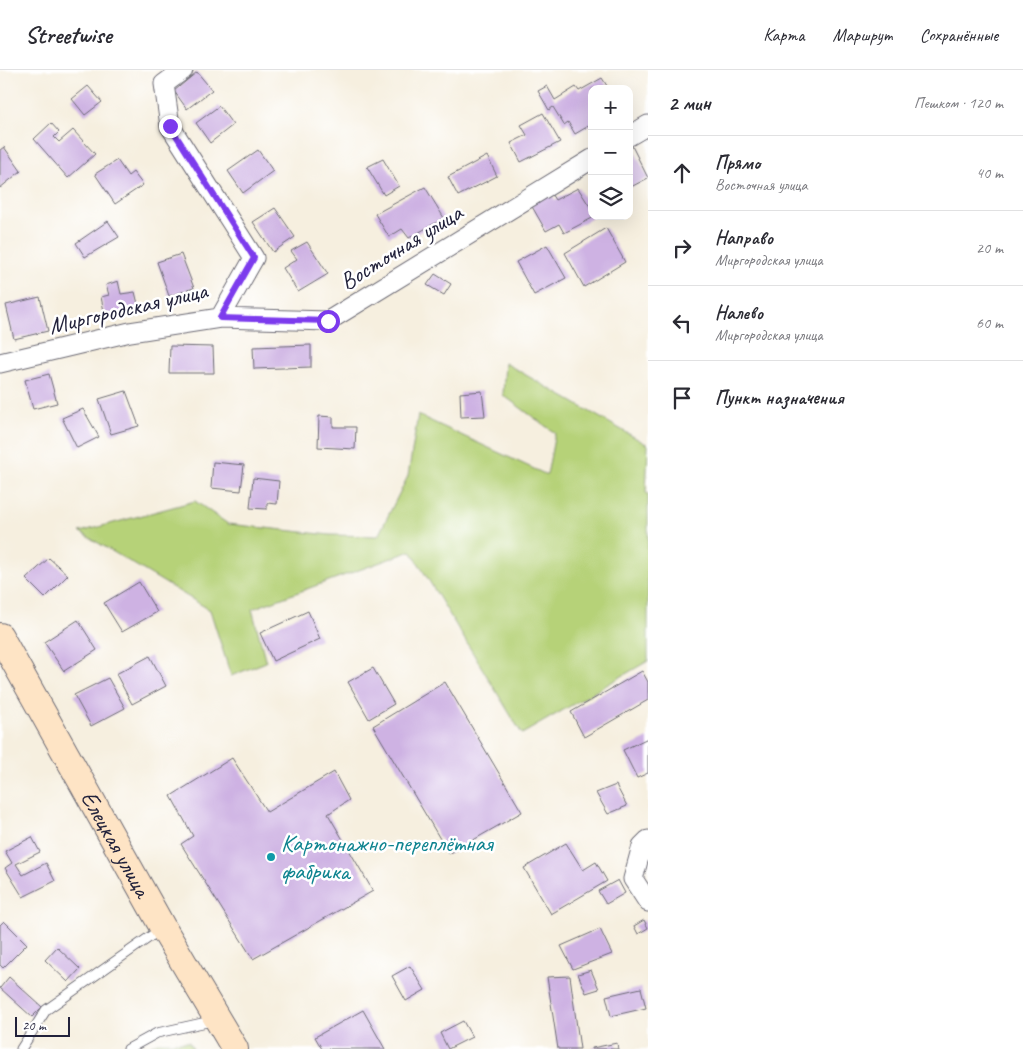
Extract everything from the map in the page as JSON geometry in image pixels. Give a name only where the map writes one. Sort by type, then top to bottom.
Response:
[{"type":"main road","name":"Елецкая улица","points":[[0,636],[163,928],[235,1049]]},
{"type":"street","name":"Миргородская улица","points":[[0,363],[130,332],[220,318],[254,258],[170,126],[164,84],[184,70]]},
{"type":"street","points":[[633,134],[648,125]]},
{"type":"street","name":"Восточная улица","points":[[220,318],[328,321],[588,161]]},
{"type":"street","points":[[648,840],[642,846],[640,875],[648,902]]},
{"type":"lane","points":[[21,1049],[46,1010],[163,928]]},
{"type":"lane","points":[[128,1049],[157,1033],[218,1019]]},
{"type":"green space","points":[[505,363],[648,445],[646,493],[648,494],[648,661],[522,734],[411,551],[252,609],[266,662],[231,676],[210,610],[80,532],[195,501],[228,524],[330,535],[378,536],[408,476],[418,415],[547,475],[555,433],[503,395]]},
{"type":"green space","points":[[157,1042],[189,1042],[193,1049],[145,1049]]},
{"type":"building","points":[[197,72],[212,90],[187,109],[174,91]]},
{"type":"building","points":[[602,78],[606,85],[590,85]]},
{"type":"building","points":[[88,86],[102,102],[85,115],[72,99]]},
{"type":"building","points":[[547,86],[555,100],[576,87],[579,91],[588,86],[588,126],[575,134],[568,122],[564,125],[553,107],[549,110],[538,91]]},
{"type":"building","points":[[219,106],[233,125],[210,143],[196,123]]},
{"type":"building","points":[[543,113],[560,142],[521,162],[511,143],[527,135],[521,125]]},
{"type":"building","points":[[51,123],[59,132],[54,137],[59,142],[73,130],[95,154],[68,178],[34,139]]},
{"type":"building","points":[[4,147],[21,171],[0,188],[0,150]]},
{"type":"building","points":[[633,148],[648,178],[633,186]]},
{"type":"building","points":[[258,150],[273,171],[243,193],[228,171]]},
{"type":"building","points":[[487,156],[497,176],[458,196],[448,177]]},
{"type":"building","points":[[383,159],[399,186],[384,195],[367,167]]},
{"type":"building","points":[[117,160],[128,176],[133,172],[143,185],[115,204],[95,174]]},
{"type":"building","points":[[425,187],[444,218],[409,238],[402,229],[389,237],[375,214]]},
{"type":"building","points":[[578,188],[588,204],[588,220],[564,233],[559,224],[546,231],[530,203],[550,192],[555,200]]},
{"type":"building","points":[[275,208],[295,237],[273,252],[253,222]]},
{"type":"building","points":[[108,221],[119,237],[85,257],[76,243]]},
{"type":"building","points":[[606,228],[625,262],[584,287],[565,253]]},
{"type":"building","points":[[307,242],[328,274],[298,292],[283,268],[297,259],[291,251]]},
{"type":"building","points":[[547,245],[566,278],[534,295],[516,262]]},
{"type":"building","points":[[181,254],[194,288],[169,296],[157,262]]},
{"type":"building","points":[[435,274],[451,284],[444,295],[427,285]]},
{"type":"building","points":[[118,281],[121,294],[135,292],[139,308],[105,316],[101,297],[109,295],[106,285]]},
{"type":"building","points":[[40,297],[48,331],[14,339],[6,305]]},
{"type":"building","points":[[311,345],[311,367],[254,369],[253,347]]},
{"type":"building","points":[[170,346],[213,347],[214,373],[169,373]]},
{"type":"building","points":[[49,374],[57,403],[33,409],[25,380]]},
{"type":"building","points":[[126,391],[139,426],[111,434],[99,399]]},
{"type":"building","points":[[482,391],[485,416],[461,417],[460,393]]},
{"type":"building","points":[[83,409],[99,437],[77,448],[62,418]]},
{"type":"building","points":[[319,416],[333,417],[333,427],[356,427],[355,449],[318,447]]},
{"type":"building","points":[[213,462],[244,465],[241,491],[211,488]]},
{"type":"building","points":[[253,478],[279,481],[277,504],[267,503],[267,509],[250,508]]},
{"type":"building","points":[[49,558],[68,575],[45,598],[26,579]]},
{"type":"building","points":[[139,582],[157,612],[122,632],[104,603]]},
{"type":"building","points":[[308,611],[320,639],[273,661],[260,633]]},
{"type":"building","points":[[78,620],[97,650],[64,671],[44,642]]},
{"type":"building","points":[[150,656],[166,686],[132,704],[116,674]]},
{"type":"building","points":[[373,668],[394,704],[369,719],[348,682]]},
{"type":"building","points":[[642,671],[648,682],[648,700],[584,737],[571,712]]},
{"type":"building","points":[[108,678],[125,708],[91,726],[74,695]]},
{"type":"building","points":[[445,682],[522,812],[449,854],[373,726]]},
{"type":"building","points":[[648,738],[648,773],[637,778],[623,750]]},
{"type":"building","name":"Картонажно-переплётная фабрика","points":[[232,758],[267,812],[334,772],[349,800],[328,814],[373,891],[253,959],[181,844],[193,836],[171,796]]},
{"type":"building","points":[[616,785],[627,806],[608,814],[596,793]]},
{"type":"building","points":[[32,837],[40,852],[16,864],[23,875],[46,863],[55,881],[23,897],[5,868],[12,863],[5,851]]},
{"type":"building","points":[[566,843],[583,870],[596,862],[607,881],[551,914],[524,868]]},
{"type":"building","points":[[618,880],[625,893],[606,904],[598,891]]},
{"type":"building","points":[[644,920],[648,928],[638,934],[634,926]]},
{"type":"building","points":[[4,921],[27,944],[3,968],[0,965],[0,925]]},
{"type":"building","points":[[600,929],[612,954],[573,969],[561,946]]},
{"type":"building","points":[[57,947],[80,969],[68,982],[45,960]]},
{"type":"building","points":[[410,966],[425,990],[406,1001],[392,976]]},
{"type":"building","points":[[591,970],[599,989],[586,993],[578,974]]},
{"type":"building","points":[[570,976],[580,1049],[558,1049],[547,977]]},
{"type":"building","points":[[9,977],[42,1007],[32,1017],[0,988]]},
{"type":"building","points":[[641,988],[646,1008],[611,1016],[606,996]]},
{"type":"building","points":[[363,1010],[385,1049],[322,1049],[315,1037]]},
{"type":"building","points":[[463,1021],[472,1037],[448,1049],[440,1033]]},
{"type":"building","points":[[617,1043],[618,1049],[592,1049],[592,1048]]},
{"type":"place","name":"Картонажно-переплётная фабрика","points":[[271,857]]},
{"type":"route","points":[[170,126],[254,258],[220,318],[328,321]]}]
